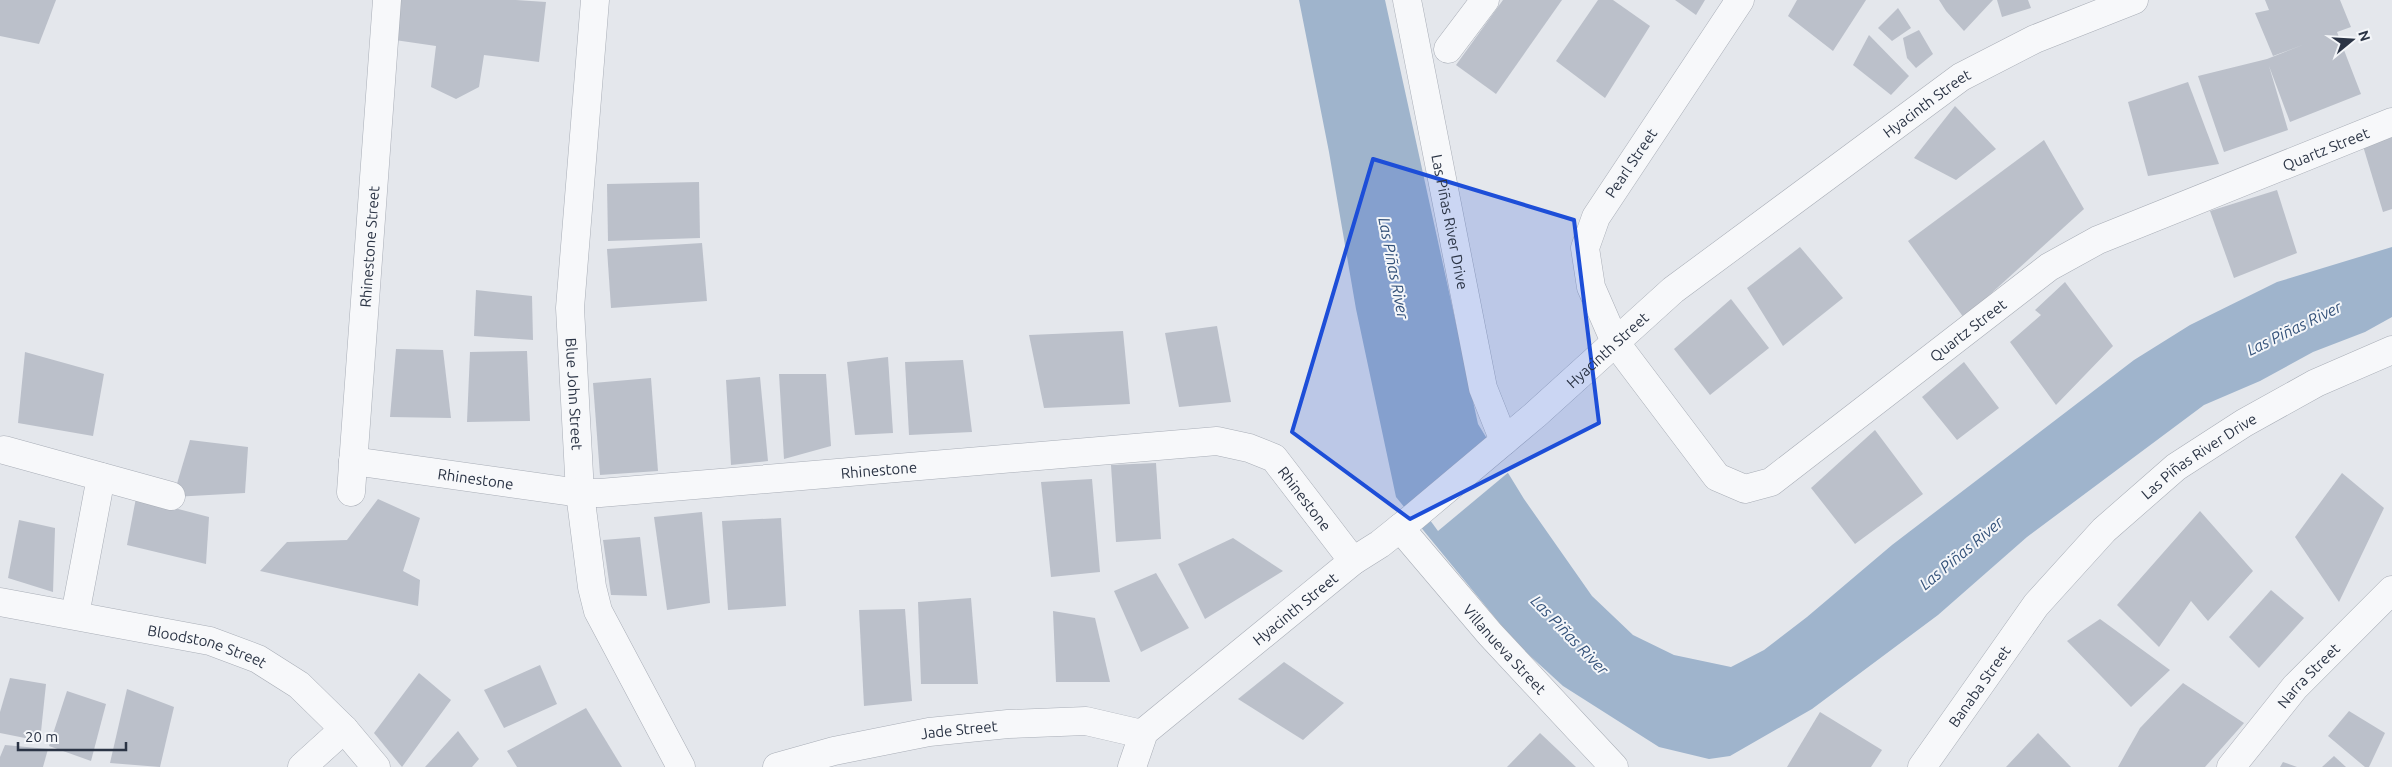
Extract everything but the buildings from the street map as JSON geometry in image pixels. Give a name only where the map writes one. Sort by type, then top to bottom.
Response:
[{"type":"street","name":"Rhinestone Street","points":[[351,492],[387,0]]},
{"type":"street","name":"Blue John Street","points":[[595,0],[570,308],[580,493],[592,587],[598,611],[681,767]]},
{"type":"street","name":"Las Piñas River Drive","points":[[1407,0],[1483,388],[1499,446]]},
{"type":"street","points":[[1448,49],[1485,0]]},
{"type":"street","name":"Pearl Street","points":[[1615,342],[1591,288],[1585,248],[1596,217],[1740,0]]},
{"type":"street","name":"Hyacinth Street","points":[[1142,734],[1352,561],[1380,544],[1499,446],[1673,290],[1962,77],[2035,39],[2134,0]]},
{"type":"street","name":"Quartz Street","points":[[1615,342],[1717,477],[1746,489],[1771,482],[2049,267],[2098,240],[2392,122]]},
{"type":"street","name":"Las Piñas River Drive","points":[[2036,605],[2104,530],[2176,468],[2244,424],[2316,383],[2392,350]]},
{"type":"street","name":"Rhinestone","points":[[353,461],[580,493],[1217,441],[1249,448],[1274,458],[1352,561]]},
{"type":"street","points":[[4,450],[171,496]]},
{"type":"street","points":[[75,616],[101,477]]},
{"type":"street","name":"Villanueva Street","points":[[1405,524],[1490,634],[1614,767]]},
{"type":"street","name":"Narra Street","points":[[2231,767],[2295,687],[2392,590]]},
{"type":"street","name":"Bloodstone Street","points":[[0,602],[210,642],[258,659],[299,685],[344,729],[376,767]]},
{"type":"street","name":"Banaba Street","points":[[1922,767],[2036,605]]},
{"type":"street","name":"Jade Street","points":[[777,767],[834,751],[920,734],[1008,724],[1086,721],[1142,734]]},
{"type":"street","points":[[302,767],[344,729]]},
{"type":"street","points":[[1132,767],[1142,734]]},
{"type":"highlighted area","points":[[1373,159],[1574,220],[1599,423],[1410,519],[1292,432]]},
{"type":"water","name":"Las Piñas River","points":[[1299,0],[1385,0],[1478,424],[1524,499],[1592,596],[1633,635],[1674,655],[1731,667],[1764,650],[1807,617],[1892,545],[2134,360],[2190,325],[2277,282],[2392,247],[2392,317],[2365,332],[2313,352],[2260,381],[2204,405],[2027,537],[1938,615],[1812,709],[1730,756],[1709,759],[1659,747],[1563,686],[1515,642],[1396,497],[1356,309],[1329,152]]},
{"type":"pier","points":[[1488,436],[1510,471],[1438,531],[1416,501]]}]
